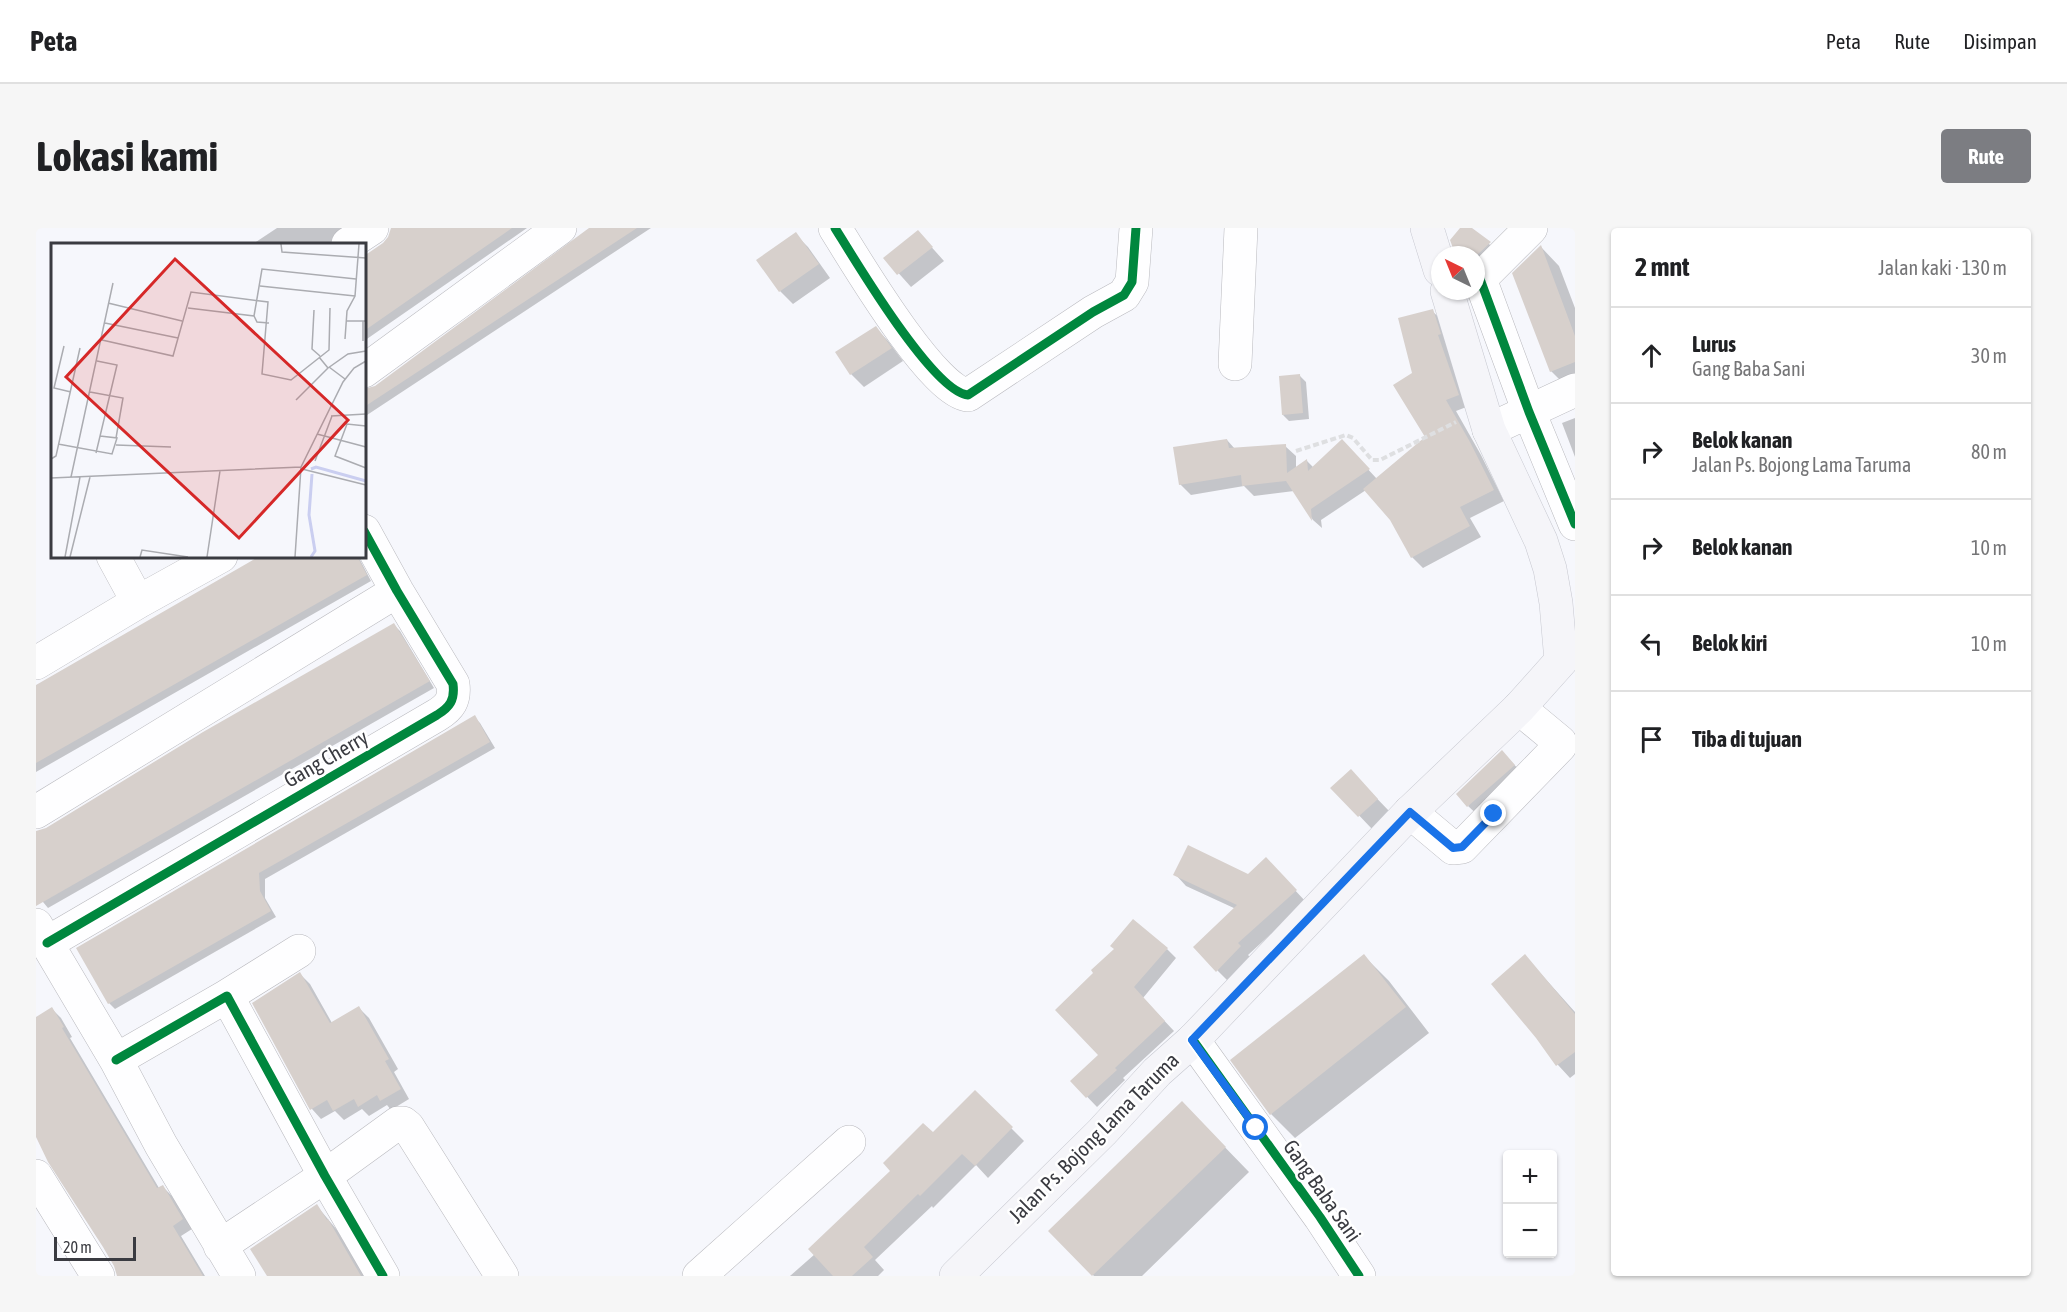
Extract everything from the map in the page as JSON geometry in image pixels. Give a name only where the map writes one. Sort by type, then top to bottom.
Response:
[{"type":"main road","points":[[1427,228],[1433,246]]},
{"type":"main road","name":"Jalan Ps. Bojong Lama Taruma","points":[[956,1276],[1102,1132],[1157,1072],[1192,1040],[1410,812],[1519,708],[1570,664],[1550,569],[1541,541],[1485,420],[1466,300]]},
{"type":"street","points":[[350,243],[372,228]]},
{"type":"street","points":[[366,369],[560,228]]},
{"type":"street","points":[[835,228],[878,298],[942,381],[957,392],[968,395],[1093,312],[1124,295],[1132,282],[1136,228]]},
{"type":"street","points":[[1235,364],[1241,228]]},
{"type":"street","points":[[1485,271],[1531,228]]},
{"type":"street","points":[[1469,300],[1529,412],[1575,524]]},
{"type":"street","points":[[1485,420],[1529,412],[1575,390]]},
{"type":"street","name":"Gang Cherry","points":[[42,934],[446,710],[453,702],[453,684],[366,535]]},
{"type":"street","points":[[114,558],[138,602]]},
{"type":"street","points":[[36,663],[217,558]]},
{"type":"street","points":[[36,812],[397,591]]},
{"type":"street","points":[[1410,812],[1453,848],[1462,847],[1560,746],[1560,742],[1519,708]]},
{"type":"street","points":[[42,934],[116,1060],[161,1145],[239,1276]]},
{"type":"street","points":[[116,1060],[227,996],[298,951]]},
{"type":"street","points":[[227,996],[325,1176],[383,1276]]},
{"type":"street","name":"Gang Baba Sani","points":[[1192,1040],[1320,1217],[1359,1276]]},
{"type":"street","points":[[220,1246],[325,1176],[398,1123],[403,1123],[408,1127],[502,1276]]},
{"type":"street","points":[[699,1276],[849,1142]]},
{"type":"street","points":[[36,1176],[98,1276]]},
{"type":"path","points":[[1296,451],[1346,435],[1353,438],[1372,460],[1380,460],[1485,420]]},
{"type":"building","points":[[391,228],[512,228],[366,330],[366,255],[388,237]]},
{"type":"building","points":[[589,228],[637,228],[366,406],[366,388],[375,386]]},
{"type":"building","points":[[1460,228],[1472,228],[1491,242],[1485,248],[1452,246],[1450,240]]},
{"type":"building","points":[[918,230],[933,247],[897,275],[883,258]]},
{"type":"building","points":[[796,232],[819,264],[779,292],[756,260]]},
{"type":"building","points":[[1541,245],[1575,336],[1575,362],[1550,372],[1512,273]]},
{"type":"building","points":[[1433,309],[1441,334],[1438,335],[1459,395],[1446,400],[1494,490],[1460,507],[1470,526],[1411,558],[1390,520],[1363,489],[1425,437],[1393,385],[1412,373],[1398,318]]},
{"type":"building","points":[[876,326],[892,348],[850,375],[835,352]]},
{"type":"building","points":[[1300,374],[1303,413],[1282,415],[1279,376]]},
{"type":"building","points":[[1227,439],[1229,448],[1286,444],[1287,473],[1307,459],[1308,471],[1342,439],[1370,469],[1311,509],[1312,521],[1286,481],[1242,486],[1241,475],[1179,485],[1173,447]]},
{"type":"building","points":[[257,558],[358,558],[367,575],[36,763],[36,685]]},
{"type":"building","points":[[394,623],[430,681],[36,906],[36,831],[46,828],[203,732]]},
{"type":"building","points":[[475,715],[490,742],[259,873],[260,891],[271,911],[108,1004],[76,948]]},
{"type":"building","points":[[1502,750],[1515,765],[1467,807],[1456,794]]},
{"type":"building","points":[[1351,769],[1378,799],[1358,817],[1330,788]]},
{"type":"building","points":[[1188,845],[1248,874],[1266,857],[1297,890],[1238,943],[1241,946],[1216,972],[1193,947],[1237,905],[1173,875]]},
{"type":"building","points":[[1133,919],[1168,948],[1134,987],[1165,1021],[1086,1098],[1070,1081],[1098,1055],[1055,1010],[1093,973],[1091,970],[1114,949],[1110,946]]},
{"type":"building","points":[[1364,954],[1406,1007],[1270,1115],[1230,1060]]},
{"type":"building","points":[[1525,954],[1575,1014],[1575,1052],[1556,1066],[1491,984]]},
{"type":"building","points":[[300,972],[330,1023],[359,1006],[389,1059],[385,1061],[401,1089],[380,1101],[377,1095],[358,1107],[354,1099],[333,1111],[327,1100],[310,1110],[252,1003]]},
{"type":"building","points":[[52,1007],[64,1027],[62,1028],[157,1188],[163,1185],[183,1219],[173,1226],[203,1276],[117,1276],[103,1247],[48,1162],[36,1137],[36,1017]]},
{"type":"building","points":[[975,1090],[1013,1127],[975,1166],[962,1154],[920,1196],[918,1194],[864,1247],[873,1257],[852,1276],[833,1276],[808,1249],[890,1171],[883,1163],[923,1123],[933,1132]]},
{"type":"building","points":[[1182,1101],[1226,1147],[1092,1276],[1048,1231]]},
{"type":"building","points":[[317,1204],[361,1276],[267,1276],[250,1249]]},
{"type":"cycle path","points":[[835,228],[877,294],[916,349],[935,372],[953,388],[968,395],[1093,312],[1124,295],[1132,282],[1136,228]]},
{"type":"cycle path","points":[[1485,293],[1529,412],[1575,524]]},
{"type":"cycle path","points":[[47,943],[437,715],[448,706],[452,699],[453,684],[366,535]]},
{"type":"cycle path","points":[[116,1060],[227,996],[325,1176],[383,1276]]},
{"type":"cycle path","points":[[1193,1040],[1320,1217],[1359,1276]]},
{"type":"route","points":[[1256,1128],[1192,1040],[1410,812],[1453,848],[1462,847],[1494,814]]}]
